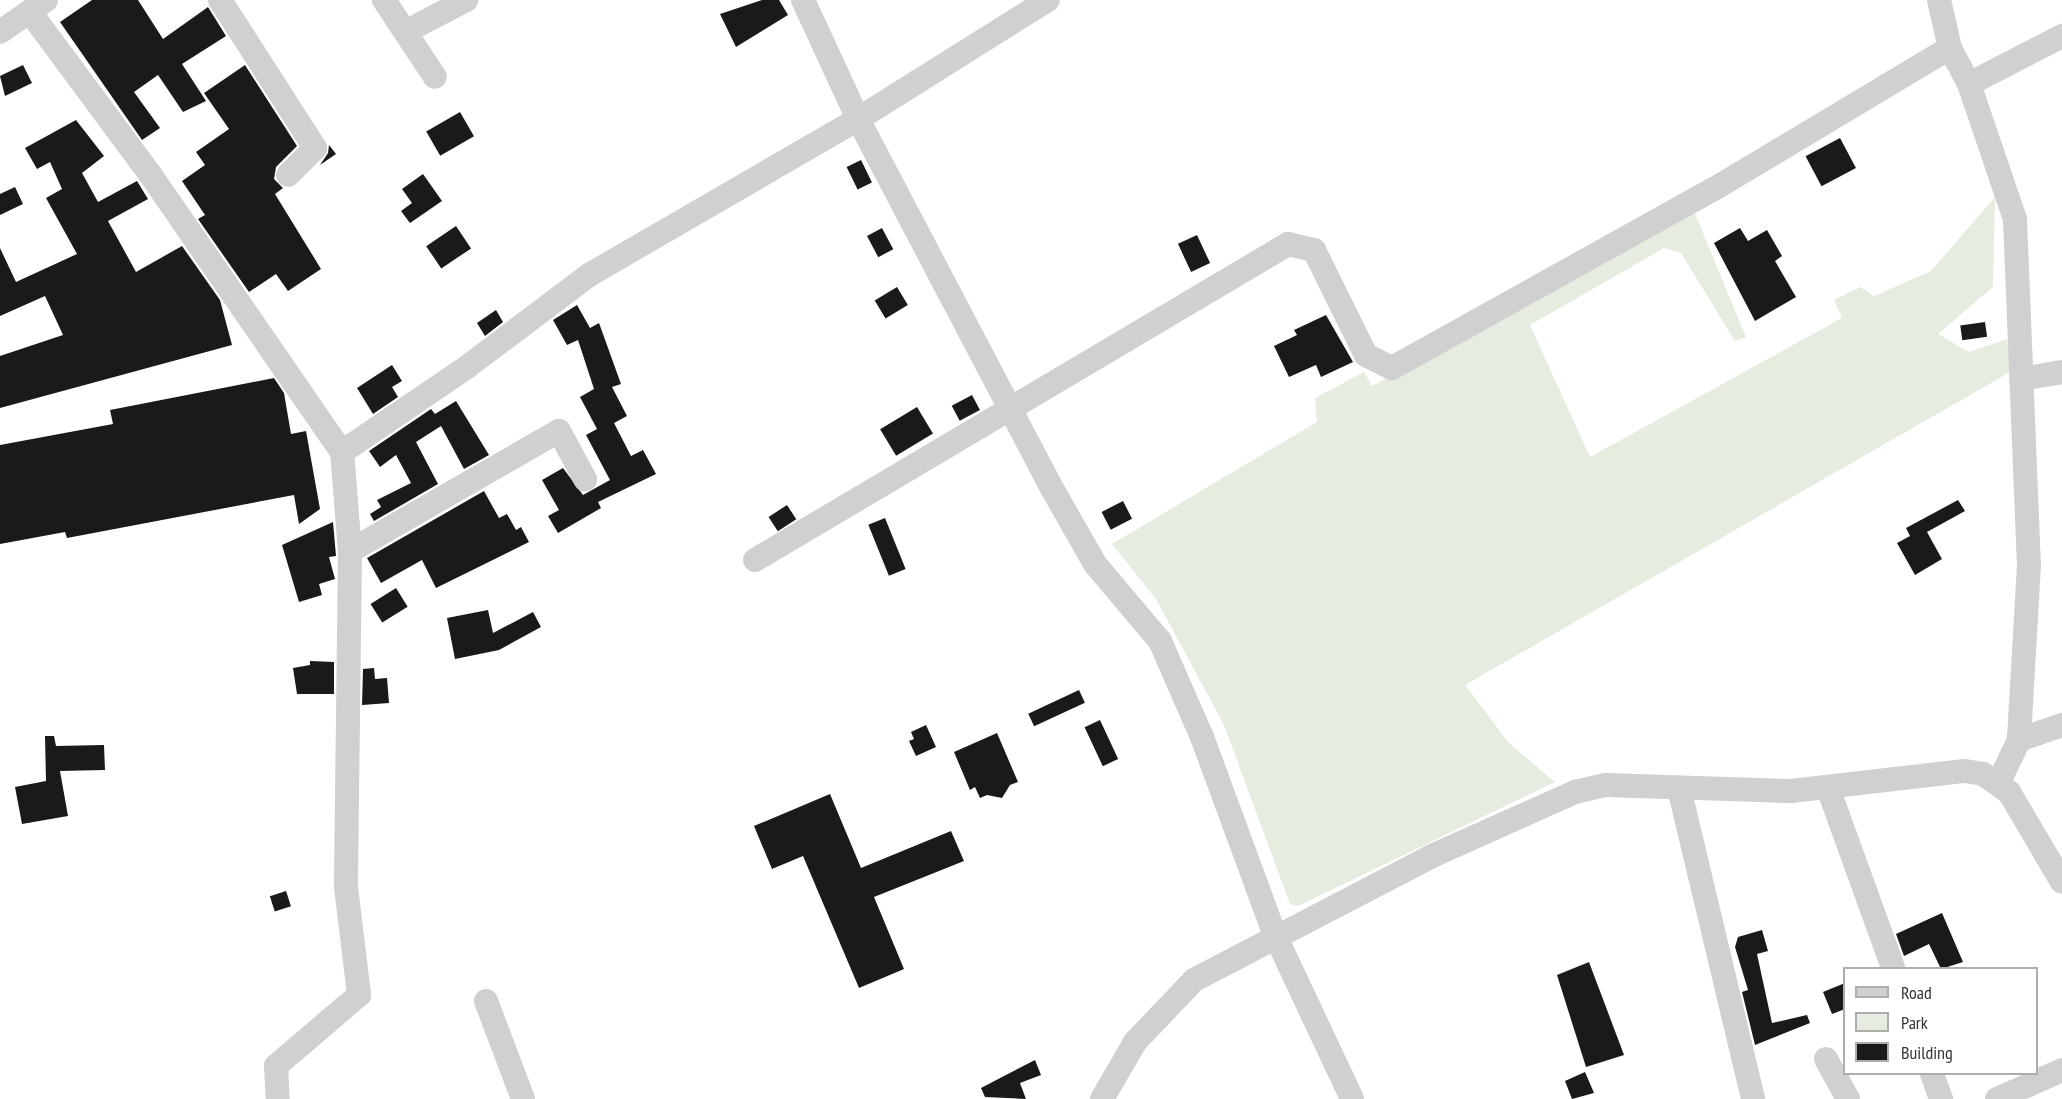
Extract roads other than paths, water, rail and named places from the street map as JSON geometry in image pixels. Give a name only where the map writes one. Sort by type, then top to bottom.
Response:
[{"type":"street","points":[[220,0],[315,148],[288,175]]},
{"type":"street","points":[[384,0],[407,31],[435,77]]},
{"type":"street","points":[[407,31],[466,0]]},
{"type":"street","points":[[803,0],[858,119],[1010,411],[1095,564],[1160,641],[1202,737],[1275,935],[1352,1099]]},
{"type":"street","points":[[342,452],[467,367],[589,275],[858,119],[1048,0]]},
{"type":"street","points":[[1939,0],[1950,48],[1969,84],[2015,219],[2029,565],[2019,740],[1999,782]]},
{"type":"street","points":[[0,32],[38,6],[150,174],[342,452],[350,550],[346,887],[359,995],[276,1066],[278,1099]]},
{"type":"street","points":[[1969,84],[2062,36]]},
{"type":"street","points":[[755,560],[1010,411],[1288,244],[1314,250],[1366,355],[1392,368],[1714,189],[1950,48]]},
{"type":"street","points":[[2021,379],[2062,372]]},
{"type":"street","points":[[350,550],[559,431],[585,479]]},
{"type":"street","points":[[2019,740],[2062,725]]},
{"type":"street","points":[[1102,1099],[1135,1042],[1194,980],[1275,935],[1432,856],[1575,792],[1606,785],[1781,791],[1828,788],[1965,771],[1999,782],[2018,803],[2062,882]]},
{"type":"street","points":[[1679,788],[1753,1099]]},
{"type":"street","points":[[1828,788],[1892,967]]},
{"type":"street","points":[[486,1001],[523,1099]]},
{"type":"street","points":[[1826,1059],[1848,1099]]},
{"type":"street","points":[[1997,1099],[2062,1070]]},
{"type":"street","points":[[1932,1075],[1941,1099]]}]
